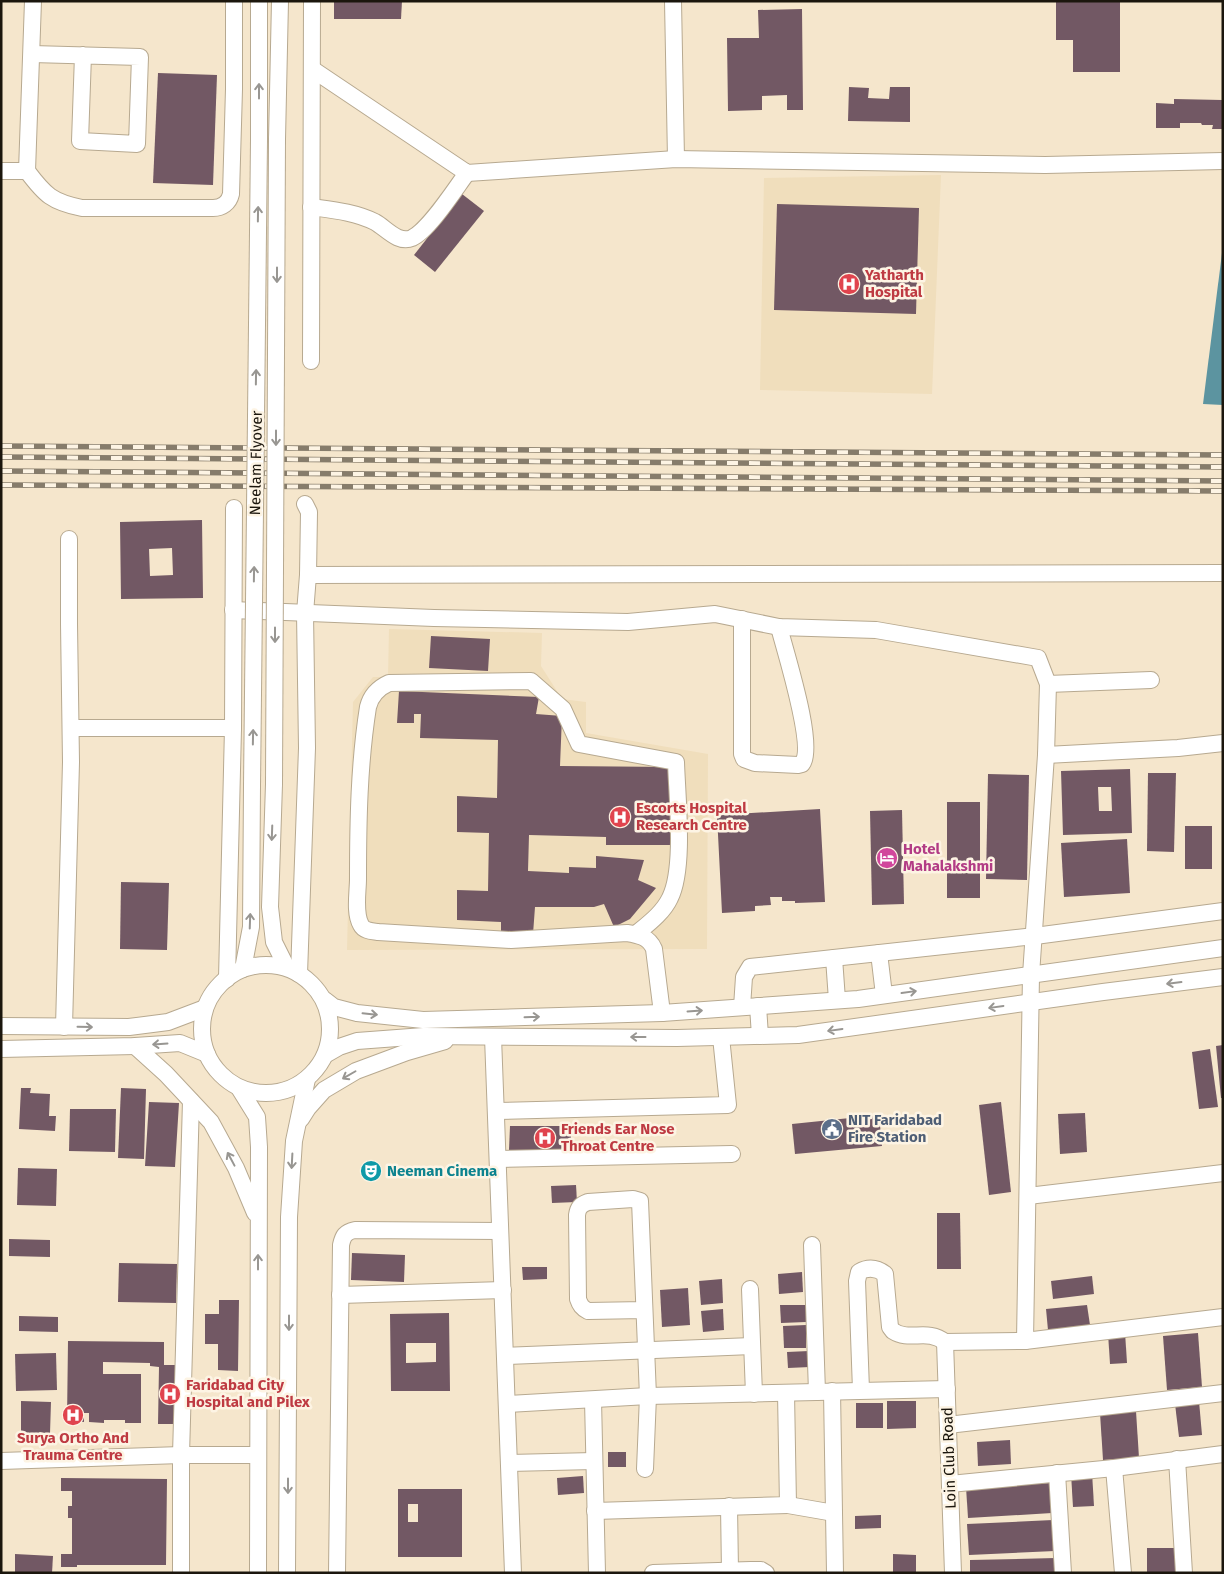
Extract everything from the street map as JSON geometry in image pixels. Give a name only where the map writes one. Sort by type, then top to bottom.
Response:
[{"type":"street","points":[[33,1],[28,171],[43,191],[54,199],[82,208],[213,208],[224,205],[230,199],[234,89],[234,1]]},
{"type":"street","name":"Neelam Flyover","points":[[243,969],[250,927],[259,1]]},
{"type":"street","name":"Neelam Flyover","points":[[280,1],[277,139],[274,784],[270,907],[274,942],[292,970]]},
{"type":"street","points":[[311,361],[312,1]]},
{"type":"street","points":[[674,1],[676,159]]},
{"type":"street","points":[[32,54],[83,55],[140,57],[137,144],[80,141],[83,55]]},
{"type":"street","points":[[312,69],[467,173],[676,159],[1045,165],[1223,161]]},
{"type":"street","points":[[1,171],[28,171]]},
{"type":"street","points":[[311,207],[359,215],[376,223],[393,235],[404,239],[411,238],[423,230],[467,173]]},
{"type":"street","points":[[292,970],[307,748],[305,613],[309,512],[305,504]]},
{"type":"street","points":[[227,979],[233,728],[234,508]]},
{"type":"street","points":[[64,1027],[71,728],[69,539]]},
{"type":"street","points":[[308,575],[1223,573]]},
{"type":"street","points":[[233,610],[628,622],[715,614],[779,627],[876,630],[1038,658],[1048,684],[1046,755],[1031,975],[1025,1341]]},
{"type":"street","points":[[742,619],[742,754],[744,759],[755,763],[798,765],[802,764],[806,756],[804,726],[779,627]]},
{"type":"street","points":[[1048,684],[1151,680]]},
{"type":"street","points":[[636,934],[664,908],[673,890],[678,860],[676,762],[579,744],[563,709],[531,682],[389,683],[377,691],[370,699],[368,707],[361,761],[358,834],[358,908],[361,925],[365,929],[378,932],[511,940],[636,934],[652,942],[662,1013]]},
{"type":"street","points":[[71,728],[233,728]]},
{"type":"street","points":[[1046,755],[1178,748],[1223,743]]},
{"type":"street","points":[[742,1007],[744,976],[750,968],[1035,936],[1223,911]]},
{"type":"street","points":[[258,1573],[257,1117],[239,1088],[221,1075],[207,1054],[202,1033],[205,1008],[216,988],[233,973],[252,965],[292,970],[308,979],[325,1000],[334,1007],[357,1013],[422,1020],[662,1013],[837,1000],[1223,948]]},
{"type":"street","points":[[879,953],[884,995]]},
{"type":"street","points":[[834,958],[837,1000]]},
{"type":"street","points":[[325,1055],[339,1047],[358,1041],[424,1036],[798,1036],[1031,1002],[1223,977]]},
{"type":"street","points":[[239,1088],[265,1094],[287,1091],[311,1076],[323,1060],[331,1028],[325,1000]]},
{"type":"street","points":[[758,1006],[760,1036]]},
{"type":"street","points":[[1,1026],[139,1026],[168,1022],[205,1008]]},
{"type":"street","points":[[296,1128],[308,1108],[324,1090],[356,1071],[407,1052],[461,1036]]},
{"type":"street","points":[[493,1036],[514,1573]]},
{"type":"street","points":[[496,1111],[728,1105],[721,1037]]},
{"type":"street","points":[[1,1049],[180,1043],[207,1054]]},
{"type":"street","points":[[134,1046],[166,1074],[211,1122],[236,1168],[258,1220]]},
{"type":"street","points":[[287,1573],[289,1217],[294,1141],[307,1079]]},
{"type":"street","points":[[181,1573],[181,1455],[191,1101]]},
{"type":"street","points":[[498,1159],[732,1154]]},
{"type":"street","points":[[1028,1196],[1223,1173]]},
{"type":"street","points":[[644,1310],[588,1311],[583,1309],[580,1304],[578,1299],[577,1215],[578,1209],[582,1204],[633,1199],[640,1201],[648,1396],[645,1469]]},
{"type":"street","points":[[336,1573],[340,1245],[343,1236],[355,1230],[500,1231]]},
{"type":"street","points":[[812,1245],[834,1513],[835,1573]]},
{"type":"street","points":[[861,1390],[857,1280],[859,1272],[866,1269],[876,1269],[885,1274],[890,1327],[893,1332],[904,1336],[934,1336],[945,1342],[1025,1341],[1223,1317]]},
{"type":"street","points":[[750,1289],[754,1394]]},
{"type":"street","points":[[340,1295],[503,1290]]},
{"type":"street","name":"Loin Club Road","points":[[945,1342],[953,1573]]},
{"type":"street","points":[[505,1356],[752,1346]]},
{"type":"street","points":[[507,1404],[648,1396],[946,1389]]},
{"type":"street","points":[[786,1393],[788,1505]]},
{"type":"street","points":[[948,1425],[1223,1394]]},
{"type":"street","points":[[593,1400],[596,1573]]},
{"type":"street","points":[[950,1484],[1114,1468],[1223,1454]]},
{"type":"street","points":[[1,1462],[181,1455],[258,1455]]},
{"type":"street","points":[[1177,1460],[1184,1573]]},
{"type":"street","points":[[509,1463],[594,1461]]},
{"type":"street","points":[[1114,1468],[1123,1573]]},
{"type":"street","points":[[1057,1473],[1063,1573]]},
{"type":"street","points":[[595,1511],[788,1505],[834,1513]]},
{"type":"street","points":[[729,1506],[730,1570]]},
{"type":"street","points":[[653,1573],[730,1570],[762,1570],[766,1573]]},
{"type":"shaded area","name":"Yatharth Hospital","points":[[941,175],[932,394],[760,390],[764,178]]},
{"type":"shaded area","points":[[389,629],[542,633],[541,666],[562,699],[586,702],[586,733],[708,754],[707,949],[347,950],[353,702],[373,677],[388,677]]},
{"type":"water","points":[[1223,245],[1223,405],[1203,404]]},
{"type":"building","points":[[334,1],[402,1],[401,19],[334,19]]},
{"type":"building","points":[[1056,1],[1120,1],[1120,72],[1073,72],[1073,40],[1056,40]]},
{"type":"building","points":[[802,9],[803,110],[787,110],[787,95],[762,96],[762,110],[728,111],[727,38],[759,38],[758,10]]},
{"type":"building","points":[[158,73],[217,75],[213,185],[153,183]]},
{"type":"building","points":[[849,87],[869,88],[868,98],[889,99],[890,87],[910,87],[910,122],[848,121]]},
{"type":"building","points":[[1174,99],[1222,100],[1223,129],[1212,129],[1213,125],[1202,125],[1201,123],[1180,123],[1180,128],[1156,128],[1156,103],[1174,104]]},
{"type":"building","points":[[462,194],[484,211],[435,272],[414,255]]},
{"type":"building","points":[[777,204],[919,208],[916,314],[774,310]]},
{"type":"building","points":[[202,520],[203,598],[121,599],[120,522]],"holes":[[[172,548],[173,575],[150,576],[149,549]]]},
{"type":"building","points":[[431,636],[490,639],[488,671],[429,668]]},
{"type":"building","points":[[399,691],[539,697],[536,714],[562,716],[560,766],[672,767],[673,845],[606,845],[606,837],[529,835],[528,871],[569,873],[569,867],[596,868],[596,856],[644,860],[638,880],[656,888],[630,919],[614,927],[604,904],[594,907],[535,907],[533,934],[501,933],[501,922],[457,920],[457,890],[488,891],[489,833],[457,832],[457,796],[497,798],[498,740],[420,738],[421,714],[414,714],[414,723],[397,723]]},
{"type":"building","points":[[1130,769],[1132,833],[1063,835],[1061,771]],"holes":[[[1098,787],[1111,787],[1112,811],[1099,811]]]},
{"type":"building","points":[[1148,773],[1176,773],[1174,852],[1147,851]]},
{"type":"building","points":[[988,774],[1029,775],[1027,880],[986,879]]},
{"type":"building","points":[[947,802],[980,802],[980,898],[947,898]]},
{"type":"building","points":[[820,809],[825,902],[795,903],[795,901],[782,901],[782,897],[770,897],[771,905],[755,906],[755,911],[722,913],[717,815]]},
{"type":"building","name":"Hotel Mahalakshmi","points":[[902,810],[904,904],[872,905],[870,811]]},
{"type":"building","points":[[1185,826],[1212,826],[1212,869],[1185,869]]},
{"type":"building","points":[[1127,839],[1130,893],[1064,897],[1061,843]]},
{"type":"building","points":[[121,882],[169,883],[167,950],[120,949]]},
{"type":"building","points":[[1223,1045],[1223,1098],[1221,1098],[1216,1046]]},
{"type":"building","points":[[1210,1049],[1218,1107],[1199,1109],[1192,1052]]},
{"type":"building","points":[[21,1088],[31,1088],[30,1093],[50,1094],[49,1116],[56,1116],[55,1131],[19,1129]]},
{"type":"building","points":[[121,1088],[146,1089],[144,1159],[118,1158]]},
{"type":"building","points":[[149,1102],[179,1103],[175,1167],[145,1166]]},
{"type":"building","points":[[1001,1102],[1011,1192],[989,1195],[979,1105]]},
{"type":"building","points":[[70,1109],[116,1109],[115,1152],[69,1151]]},
{"type":"building","points":[[1085,1113],[1087,1152],[1060,1154],[1058,1114]]},
{"type":"building","points":[[879,1115],[882,1146],[795,1154],[792,1124]]},
{"type":"building","points":[[510,1126],[571,1126],[571,1151],[509,1150]]},
{"type":"building","points":[[18,1168],[57,1169],[56,1206],[17,1205]]},
{"type":"building","points":[[576,1185],[577,1202],[552,1203],[551,1186]]},
{"type":"building","points":[[937,1213],[960,1213],[961,1269],[937,1269]]},
{"type":"building","points":[[9,1239],[50,1240],[50,1257],[9,1256]]},
{"type":"building","points":[[352,1253],[405,1255],[404,1282],[351,1280]]},
{"type":"building","points":[[119,1263],[177,1264],[176,1303],[118,1302]]},
{"type":"building","points":[[522,1267],[547,1267],[547,1279],[523,1280]]},
{"type":"building","points":[[802,1272],[803,1292],[779,1294],[778,1274]]},
{"type":"building","points":[[1092,1276],[1094,1294],[1053,1299],[1051,1281]]},
{"type":"building","points":[[722,1279],[723,1303],[701,1305],[699,1281]]},
{"type":"building","points":[[688,1288],[690,1325],[662,1327],[660,1290]]},
{"type":"building","points":[[219,1300],[239,1300],[238,1371],[218,1370],[218,1344],[205,1344],[205,1314],[219,1314]]},
{"type":"building","points":[[780,1305],[806,1305],[806,1322],[781,1323]]},
{"type":"building","points":[[1087,1305],[1090,1325],[1048,1330],[1046,1309]]},
{"type":"building","points":[[723,1309],[724,1330],[703,1332],[701,1311]]},
{"type":"building","points":[[449,1313],[450,1391],[391,1391],[390,1314]],"holes":[[[406,1343],[436,1343],[436,1362],[406,1363]]]},
{"type":"building","points":[[19,1316],[58,1317],[58,1332],[19,1331]]},
{"type":"building","points":[[806,1325],[806,1348],[784,1348],[783,1326]]},
{"type":"building","points":[[1125,1332],[1127,1363],[1110,1364],[1108,1333]]},
{"type":"building","points":[[1198,1333],[1202,1387],[1167,1390],[1163,1336]]},
{"type":"building","points":[[68,1341],[164,1342],[164,1365],[177,1365],[176,1424],[158,1424],[159,1367],[150,1366],[150,1363],[103,1362],[103,1374],[141,1374],[141,1423],[125,1423],[125,1420],[104,1420],[104,1423],[89,1422],[89,1413],[84,1413],[84,1422],[67,1420]]},
{"type":"building","points":[[809,1351],[810,1367],[788,1368],[787,1352]]},
{"type":"building","points":[[56,1353],[57,1390],[16,1391],[15,1354]]},
{"type":"building","points":[[21,1401],[51,1402],[50,1433],[21,1433]]},
{"type":"building","points":[[887,1401],[916,1401],[916,1428],[887,1429]]},
{"type":"building","points":[[1199,1401],[1202,1435],[1179,1437],[1175,1404]]},
{"type":"building","points":[[856,1403],[883,1403],[883,1428],[856,1428]]},
{"type":"building","points":[[1136,1411],[1139,1458],[1103,1460],[1100,1413]]},
{"type":"building","points":[[1010,1440],[1011,1464],[978,1466],[977,1442]]},
{"type":"building","points":[[608,1452],[626,1452],[626,1467],[608,1467]]},
{"type":"building","points":[[1092,1472],[1094,1506],[1073,1507],[1071,1474]]},
{"type":"building","points":[[583,1476],[584,1493],[558,1495],[557,1478]]},
{"type":"building","points":[[61,1478],[167,1479],[166,1565],[77,1565],[77,1567],[61,1567],[61,1554],[72,1554],[72,1518],[68,1518],[68,1506],[72,1506],[72,1491],[61,1491]]},
{"type":"building","points":[[1051,1483],[1052,1513],[968,1518],[966,1487]]},
{"type":"building","points":[[398,1489],[462,1489],[462,1557],[398,1557]],"holes":[[[408,1504],[418,1504],[418,1522],[408,1522]]]},
{"type":"building","points":[[881,1515],[881,1528],[855,1529],[855,1516]]},
{"type":"building","points":[[1053,1520],[1055,1551],[969,1555],[967,1524]]},
{"type":"building","points":[[1147,1548],[1178,1548],[1178,1573],[1147,1573]]},
{"type":"building","points":[[15,1554],[53,1556],[52,1573],[15,1573]]},
{"type":"building","points":[[893,1554],[916,1555],[916,1573],[893,1573]]},
{"type":"building","points":[[1056,1558],[1057,1573],[970,1573],[970,1560]]},
{"type":"railway","points":[[1,446],[1223,455]]},
{"type":"railway","points":[[1,457],[1223,467]]},
{"type":"railway","points":[[1,471],[1223,481]]},
{"type":"railway","points":[[1,485],[1223,491]]},
{"type":"place","name":"Yatharth Hospital","points":[[849,284]]},
{"type":"place","name":"Escorts Hospital Research Centre","points":[[620,817]]},
{"type":"place","name":"Hotel Mahalakshmi","points":[[887,858]]},
{"type":"place","name":"NIT Faridabad Fire Station","points":[[832,1129]]},
{"type":"place","name":"Friends Ear Nose Throat Centre","points":[[545,1138]]},
{"type":"place","name":"Neeman Cinema","points":[[371,1171]]},
{"type":"place","name":"Faridabad City Hospital and Pilex","points":[[170,1394]]},
{"type":"place","name":"Surya Ortho And Trauma Centre","points":[[73,1415]]}]
